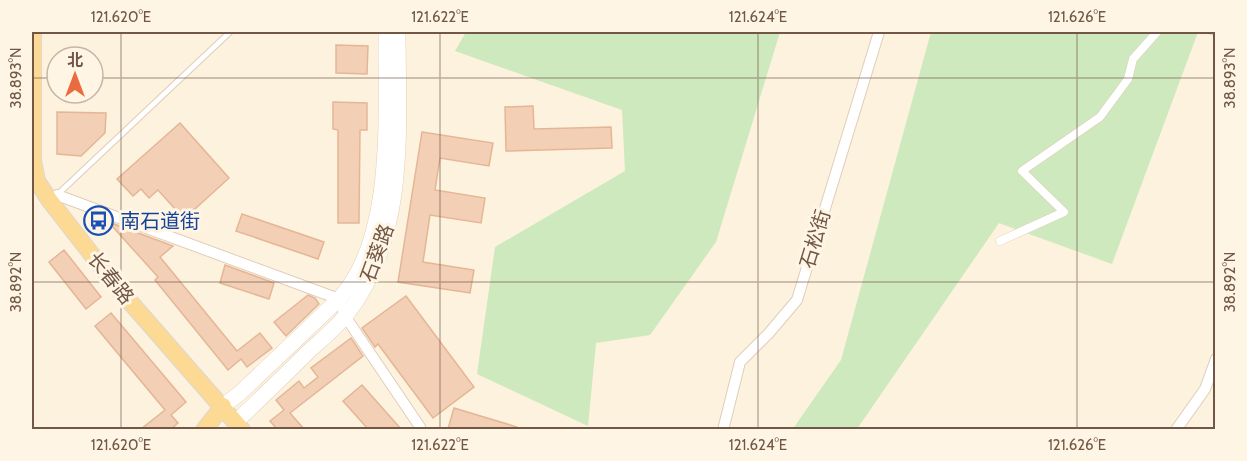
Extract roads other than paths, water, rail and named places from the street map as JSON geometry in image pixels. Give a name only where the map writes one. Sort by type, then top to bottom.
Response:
[{"type":"main road","name":"长春路","points":[[33,32],[33,161],[37,181],[53,198],[117,287],[223,406],[236,427]]},
{"type":"main road","name":"石葵路","points":[[223,406],[240,393],[339,299],[350,288],[357,274],[373,232],[381,200],[385,128],[386,32]]},
{"type":"main road","name":"石葵路","points":[[236,427],[345,316],[375,270],[390,220],[394,197],[398,127],[398,32]]},
{"type":"main road","points":[[204,429],[223,406]]},
{"type":"street","name":"石松街","points":[[723,429],[740,362],[797,300],[879,32]]},
{"type":"street","points":[[1000,241],[1064,212],[1022,171],[1100,117],[1128,79],[1133,59],[1157,32]]},
{"type":"street","points":[[53,198],[339,299],[345,316],[420,427]]},
{"type":"street","points":[[1176,429],[1205,389],[1215,359]]},
{"type":"lane","points":[[53,198],[230,32]]},
{"type":"place","name":"南石道街","points":[[99,221]]}]
